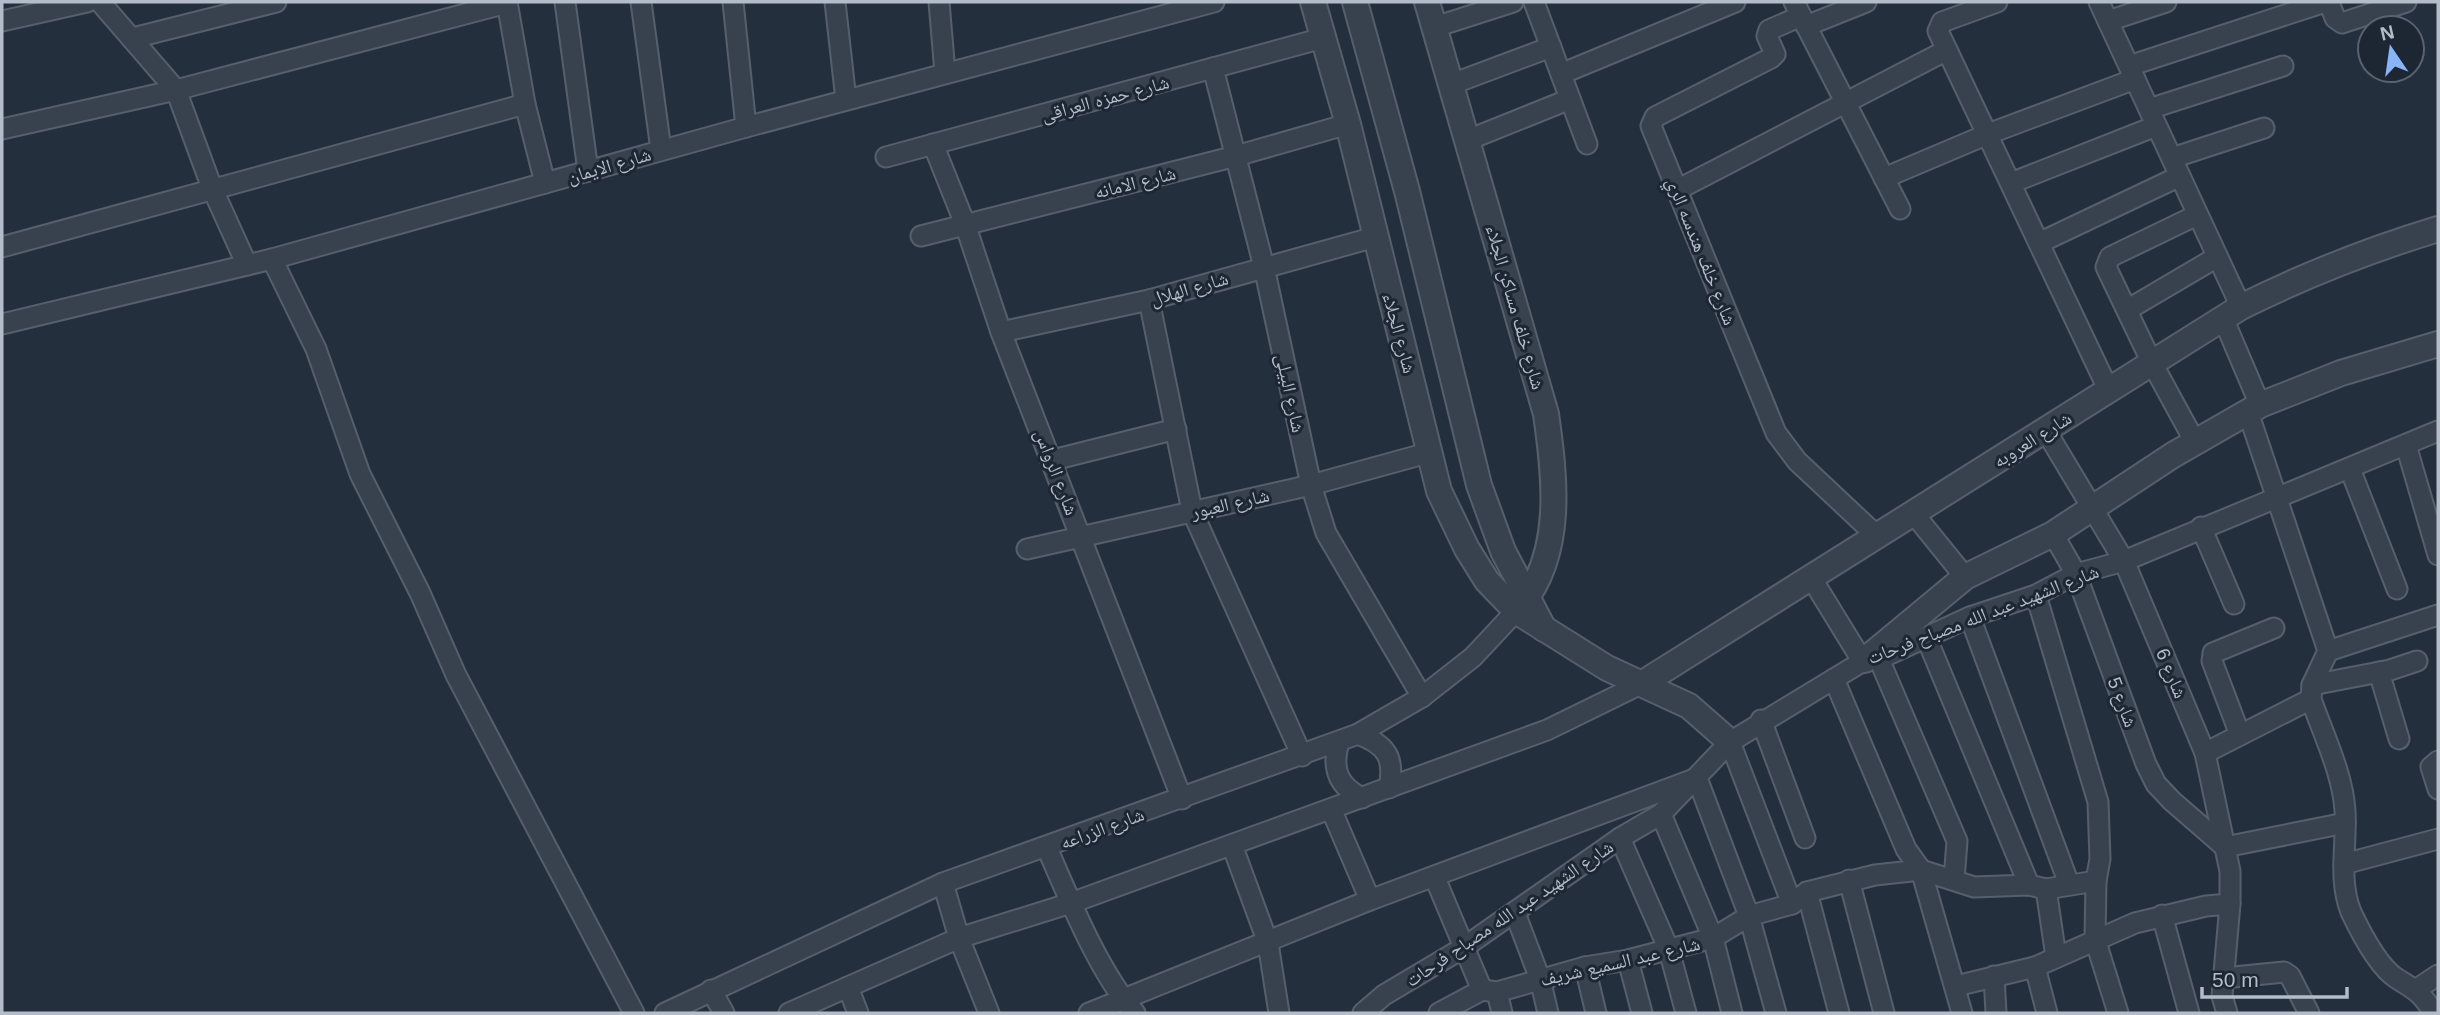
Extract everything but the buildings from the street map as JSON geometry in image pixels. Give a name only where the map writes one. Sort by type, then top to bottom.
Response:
[{"type":"street","points":[[2,21],[87,2]]},
{"type":"street","points":[[100,2],[176,90],[212,188],[247,265]]},
{"type":"street","points":[[133,38],[276,2]]},
{"type":"street","points":[[565,2],[589,171]]},
{"type":"street","points":[[641,2],[661,150]]},
{"type":"street","points":[[733,2],[746,127]]},
{"type":"street","points":[[835,2],[846,100]]},
{"type":"street","points":[[939,2],[945,73]]},
{"type":"street","name":"شارع الايمان","points":[[2,324],[272,259],[945,73],[1149,10],[1214,2]]},
{"type":"street","name":"شارع الجلاء","points":[[1313,2],[1348,124],[1439,491],[1451,521],[1487,581],[1522,604],[1546,632],[1607,668],[1689,706],[1730,741]]},
{"type":"street","name":"شارع الجلاء","points":[[1355,2],[1407,191],[1479,485],[1522,604]]},
{"type":"street","name":"شارع خلف مساكن الجلاء","points":[[1427,2],[1546,414],[1554,494],[1548,545],[1538,578],[1522,604]]},
{"type":"street","points":[[1435,27],[1513,2]]},
{"type":"street","points":[[1534,2],[1587,144]]},
{"type":"street","points":[[1561,74],[1735,2]]},
{"type":"street","points":[[1866,2],[1800,14],[1900,208]]},
{"type":"street","points":[[1997,2],[1942,22],[1938,32],[2109,391]]},
{"type":"street","points":[[2099,2],[2217,257],[2254,408],[2328,651],[2311,692],[2342,793],[2345,823],[2344,864],[2351,911],[2382,963],[2395,977],[2417,989],[2434,1013]]},
{"type":"street","points":[[2108,22],[2166,2]]},
{"type":"street","points":[[1885,178],[2132,72],[2327,2],[2335,18],[2342,23],[2406,2]]},
{"type":"street","points":[[2,129],[176,90],[507,3],[525,104],[545,183]]},
{"type":"street","name":"شارع خلف هندسه الري","points":[[1800,14],[1769,30],[1767,36],[1775,54],[1771,58],[1655,117],[1651,130],[1786,449],[1878,537]]},
{"type":"street","name":"شارع حمزه العراقى","points":[[886,157],[1323,38]]},
{"type":"street","points":[[1452,84],[1551,47]]},
{"type":"street","points":[[1677,190],[1947,50]]},
{"type":"street","points":[[2011,183],[2153,118],[2283,66]]},
{"type":"street","name":"شارع البيلى","points":[[1213,68],[1264,267],[1311,485],[1326,533],[1422,697]]},
{"type":"street","points":[[1468,140],[1570,99]]},
{"type":"street","points":[[2,247],[525,104]]},
{"type":"street","name":"شارع الامانه","points":[[921,236],[1236,156],[1348,124]]},
{"type":"street","points":[[2039,243],[2176,167],[2264,128]]},
{"type":"street","name":"شارع الرواس","points":[[933,145],[965,224],[1001,332],[1053,460],[1182,799]]},
{"type":"street","points":[[1367,200],[1377,207],[1390,208],[1401,202],[1407,191]]},
{"type":"street","points":[[2195,442],[2152,363],[2106,267],[2106,261],[2197,215]]},
{"type":"street","name":"شارع العروبه","points":[[1643,683],[2232,313],[2304,275],[2370,249],[2438,229]]},
{"type":"street","name":"شارع الهلال","points":[[1001,332],[1149,300],[1375,237]]},
{"type":"street","points":[[2127,310],[2217,257]]},
{"type":"street","points":[[272,259],[316,349],[360,474],[420,593],[456,675],[634,1013]]},
{"type":"street","points":[[1387,281],[1393,271],[1404,264],[1416,265],[1427,271]]},
{"type":"street","points":[[1149,300],[1192,511],[1302,756]]},
{"type":"street","points":[[1872,659],[1965,577],[2053,534],[2195,442],[2254,408],[2340,373],[2438,344]]},
{"type":"street","points":[[1053,460],[1176,429]]},
{"type":"street","name":"شارع 6","points":[[2046,430],[2124,561],[2205,753],[2230,871],[2231,904],[2222,996],[2227,1013]]},
{"type":"street","name":"شارع الشهيد عبد الله مصباح فرحات","points":[[1363,1013],[1384,995],[1463,948],[1620,838],[1661,814],[1730,741],[1761,720],[1834,679],[1872,659],[1927,639],[1970,617],[2036,595],[2076,574],[2124,561],[2438,431]]},
{"type":"street","points":[[2406,444],[2438,555]]},
{"type":"street","name":"شارع العبور","points":[[1027,550],[1311,485],[1431,452]]},
{"type":"street","points":[[2350,469],[2397,589]]},
{"type":"street","points":[[1914,514],[1965,577]]},
{"type":"street","points":[[2201,527],[2234,604]]},
{"type":"street","name":"شارع 5","points":[[2053,534],[2076,574],[2156,784],[2225,847]]},
{"type":"street","points":[[1812,579],[1858,654],[1872,659],[1957,841],[1954,880]]},
{"type":"street","points":[[2036,595],[2098,802],[2101,859],[2096,881],[2095,939],[2118,1013]]},
{"type":"street","name":"شارع الزراعه","points":[[665,1013],[943,883],[1047,848],[1358,734],[1422,697],[1473,657],[1522,604]]},
{"type":"street","points":[[2328,651],[2438,615]]},
{"type":"street","points":[[1970,617],[2069,884]]},
{"type":"street","points":[[2240,735],[2212,661],[2213,653],[2274,628]]},
{"type":"street","points":[[1927,639],[2038,887],[2056,957]]},
{"type":"street","points":[[2205,753],[2311,692],[2417,661]]},
{"type":"street","points":[[2379,673],[2399,740]]},
{"type":"street","points":[[1834,679],[1906,849],[1921,870],[1962,1013]]},
{"type":"street","points":[[789,1013],[959,938],[1071,903],[1547,730],[1643,683]]},
{"type":"street","points":[[1761,720],[1805,838]]},
{"type":"street","points":[[1358,734],[1375,740],[1387,754],[1392,771],[1389,788]]},
{"type":"street","points":[[1730,741],[1799,898],[1839,1013]]},
{"type":"street","points":[[1339,743],[1334,759],[1337,776],[1347,790],[1362,798]]},
{"type":"street","points":[[2435,762],[2438,789]]},
{"type":"street","points":[[1089,1013],[1129,1006],[1370,900],[1435,878],[1697,778],[1749,916],[1776,1013]]},
{"type":"street","points":[[1331,809],[1370,900]]},
{"type":"street","points":[[1661,814],[1713,939],[1732,1013]]},
{"type":"street","points":[[2225,847],[2345,823]]},
{"type":"street","points":[[1620,838],[1669,950],[1686,1013]]},
{"type":"street","points":[[2344,864],[2438,839]]},
{"type":"street","points":[[1232,845],[1268,943],[1279,1013]]},
{"type":"street","points":[[1047,848],[1071,903],[1129,1006]]},
{"type":"street","points":[[1921,870],[1974,887],[2038,887],[2096,881]]},
{"type":"street","name":"شارع عبد السميع شريف","points":[[1444,1013],[1490,991],[1713,939],[1749,916],[1849,880],[1921,870]]},
{"type":"street","points":[[1435,878],[1463,948],[1502,1013]]},
{"type":"street","points":[[1849,880],[1884,1013]]},
{"type":"street","points":[[943,883],[959,938],[989,1013]]},
{"type":"street","points":[[1956,986],[2035,967],[2095,939],[2162,915],[2231,904]]},
{"type":"street","points":[[1515,913],[1540,979],[1548,1013]]},
{"type":"street","points":[[2162,915],[2189,1013]]},
{"type":"street","points":[[1628,960],[1642,1013]]},
{"type":"street","points":[[1585,967],[1596,1013]]},
{"type":"street","points":[[2035,967],[2041,1012]]},
{"type":"street","points":[[2224,978],[2284,972],[2290,976],[2309,1013]]},
{"type":"street","points":[[1994,975],[1996,1013]]},
{"type":"street","points":[[2417,989],[2438,975]]},
{"type":"street","points":[[848,988],[858,1013]]},
{"type":"street","points":[[711,990],[724,1013]]}]
